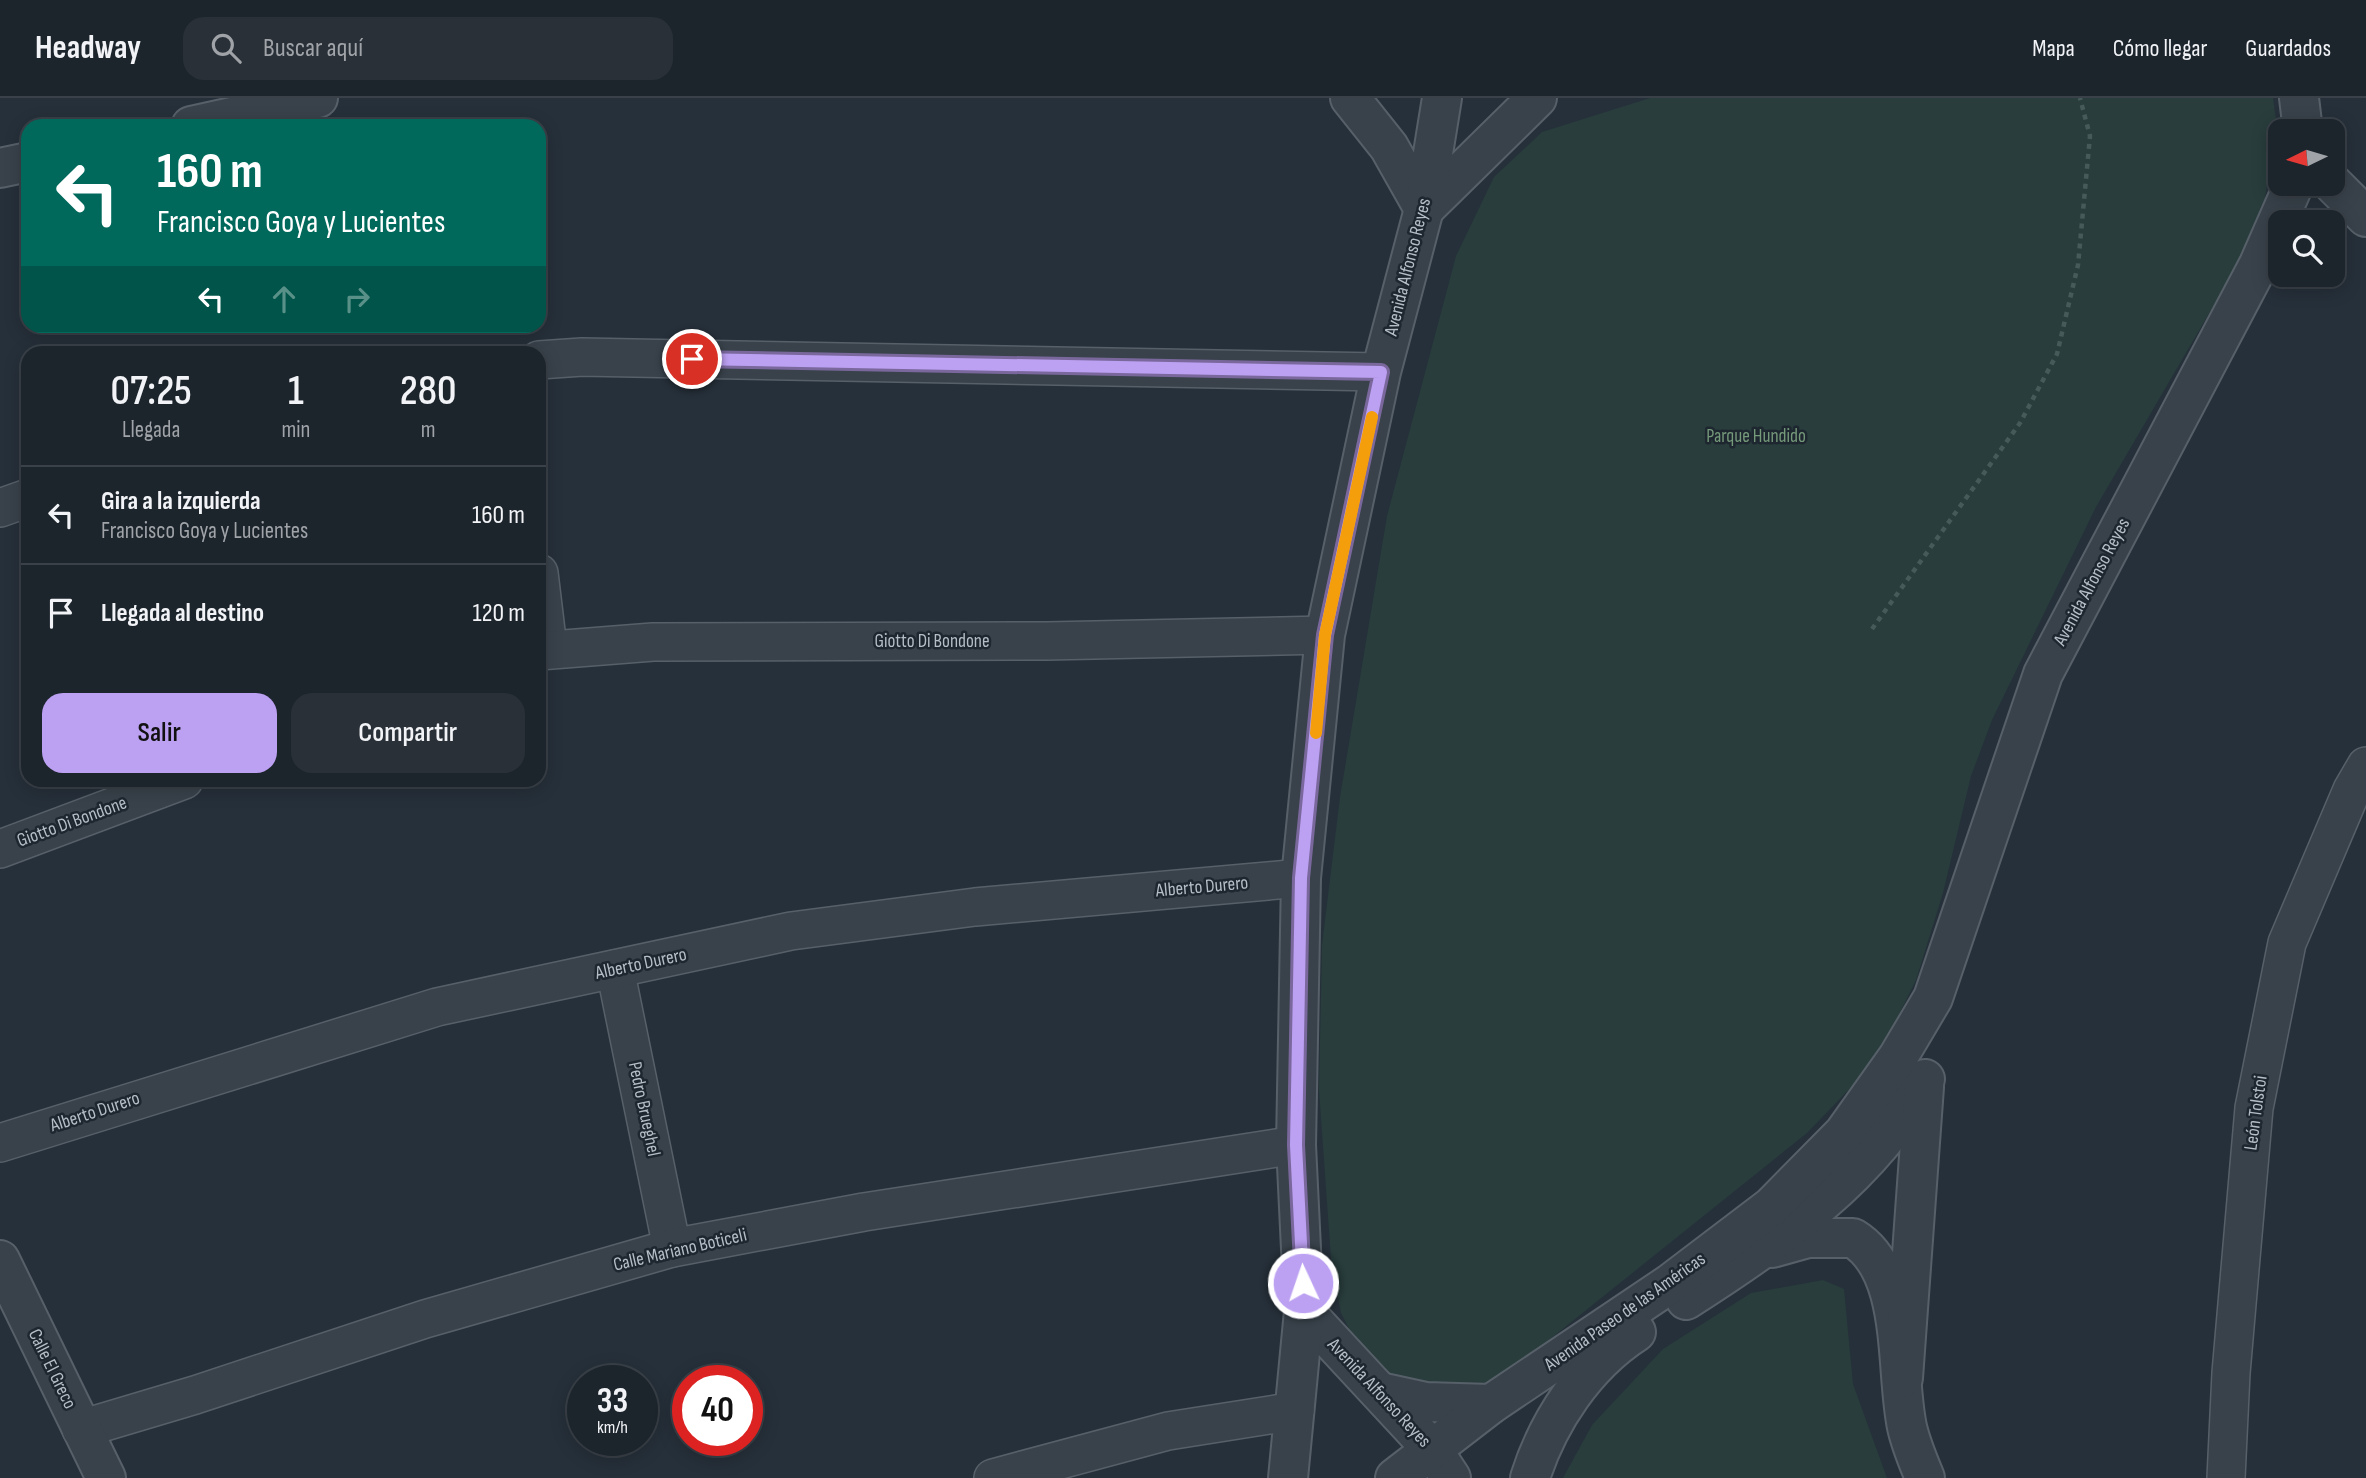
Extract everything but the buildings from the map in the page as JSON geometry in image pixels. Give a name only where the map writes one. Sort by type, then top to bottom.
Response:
[{"type":"street","points":[[223,119],[318,98]]},
{"type":"street","points":[[1350,98],[1389,146],[1424,209],[1537,98]]},
{"type":"street","name":"Avenida Alfonso Reyes","points":[[1288,1478],[1304,1311],[1296,1145],[1301,878],[1325,635],[1381,372],[1424,209],[1442,98]]},
{"type":"street","points":[[2299,98],[2302,119]]},
{"type":"street","points":[[0,168],[21,164]]},
{"type":"street","name":"Avenida Alfonso Reyes","points":[[1859,1142],[1934,998],[2043,674],[2259,264],[2289,196]]},
{"type":"street","points":[[2345,196],[2366,218]]},
{"type":"street","points":[[546,360],[582,357],[1381,372]]},
{"type":"street","points":[[0,508],[21,500]]},
{"type":"street","name":"Giotto Di Bondone","points":[[546,649],[653,642],[1034,641],[1325,635]]},
{"type":"street","name":"León Tolstoi","points":[[2226,1478],[2231,1373],[2257,1094],[2287,943],[2352,790],[2366,766]]},
{"type":"street","name":"Giotto Di Bondone","points":[[0,849],[165,787]]},
{"type":"street","name":"Alberto Durero","points":[[0,1143],[437,1007],[791,931],[975,907],[1301,878]]},
{"type":"street","name":"Pedro Brueghel","points":[[615,969],[672,1248]]},
{"type":"street","name":"Avenida Alfonso Reyes","points":[[1914,1204],[1934,998]]},
{"type":"street","points":[[1903,1378],[1914,1204],[1898,1175],[1859,1142],[1907,1110],[1925,1079]]},
{"type":"street","name":"Avenida Paseo de las Américas","points":[[1530,1478],[1551,1427],[1581,1381],[1625,1339],[1763,1251],[1843,1182],[1859,1142]]},
{"type":"street","name":"Avenida Paseo de las Américas","points":[[1395,1478],[1441,1464],[1491,1404],[1671,1283],[1859,1142]]},
{"type":"street","name":"Calle Mariano Boticeli","points":[[81,1429],[195,1395],[425,1319],[672,1248],[877,1210],[1296,1145]]},
{"type":"street","points":[[1763,1251],[1828,1236],[1853,1238],[1865,1245],[1877,1259],[1890,1291],[1907,1425],[1925,1478]]},
{"type":"street","name":"Calle El Greco","points":[[0,1260],[106,1478]]},
{"type":"street","name":"Avenida Alfonso Reyes","points":[[1304,1311],[1380,1392],[1441,1464]]},
{"type":"street","points":[[1380,1392],[1426,1402],[1491,1404]]},
{"type":"street","points":[[993,1478],[1168,1431],[1294,1411]]},
{"type":"path","points":[[1872,629],[2020,423],[2057,354],[2078,265],[2090,136],[2080,98]]},
{"type":"green space","name":"Parque Hundido","points":[[1650,98],[2273,98],[2276,119],[2268,119],[2268,180],[2265,198],[2235,269],[2096,507],[1992,720],[1971,776],[1943,893],[1916,980],[1890,1033],[1861,1077],[1807,1133],[1489,1388],[1397,1384],[1365,1360],[1341,1313],[1331,1259],[1319,1090],[1322,945],[1340,797],[1387,516],[1456,256],[1494,177],[1542,132]]},
{"type":"green space","points":[[1823,1280],[1844,1289],[1853,1384],[1887,1478],[1563,1478],[1592,1425],[1663,1349],[1751,1293]]},
{"type":"slow traffic","points":[[1316,733],[1325,635],[1372,417]]},
{"type":"route","points":[[692,359],[1381,372],[1325,635],[1301,878],[1296,1145],[1303,1283]]}]
